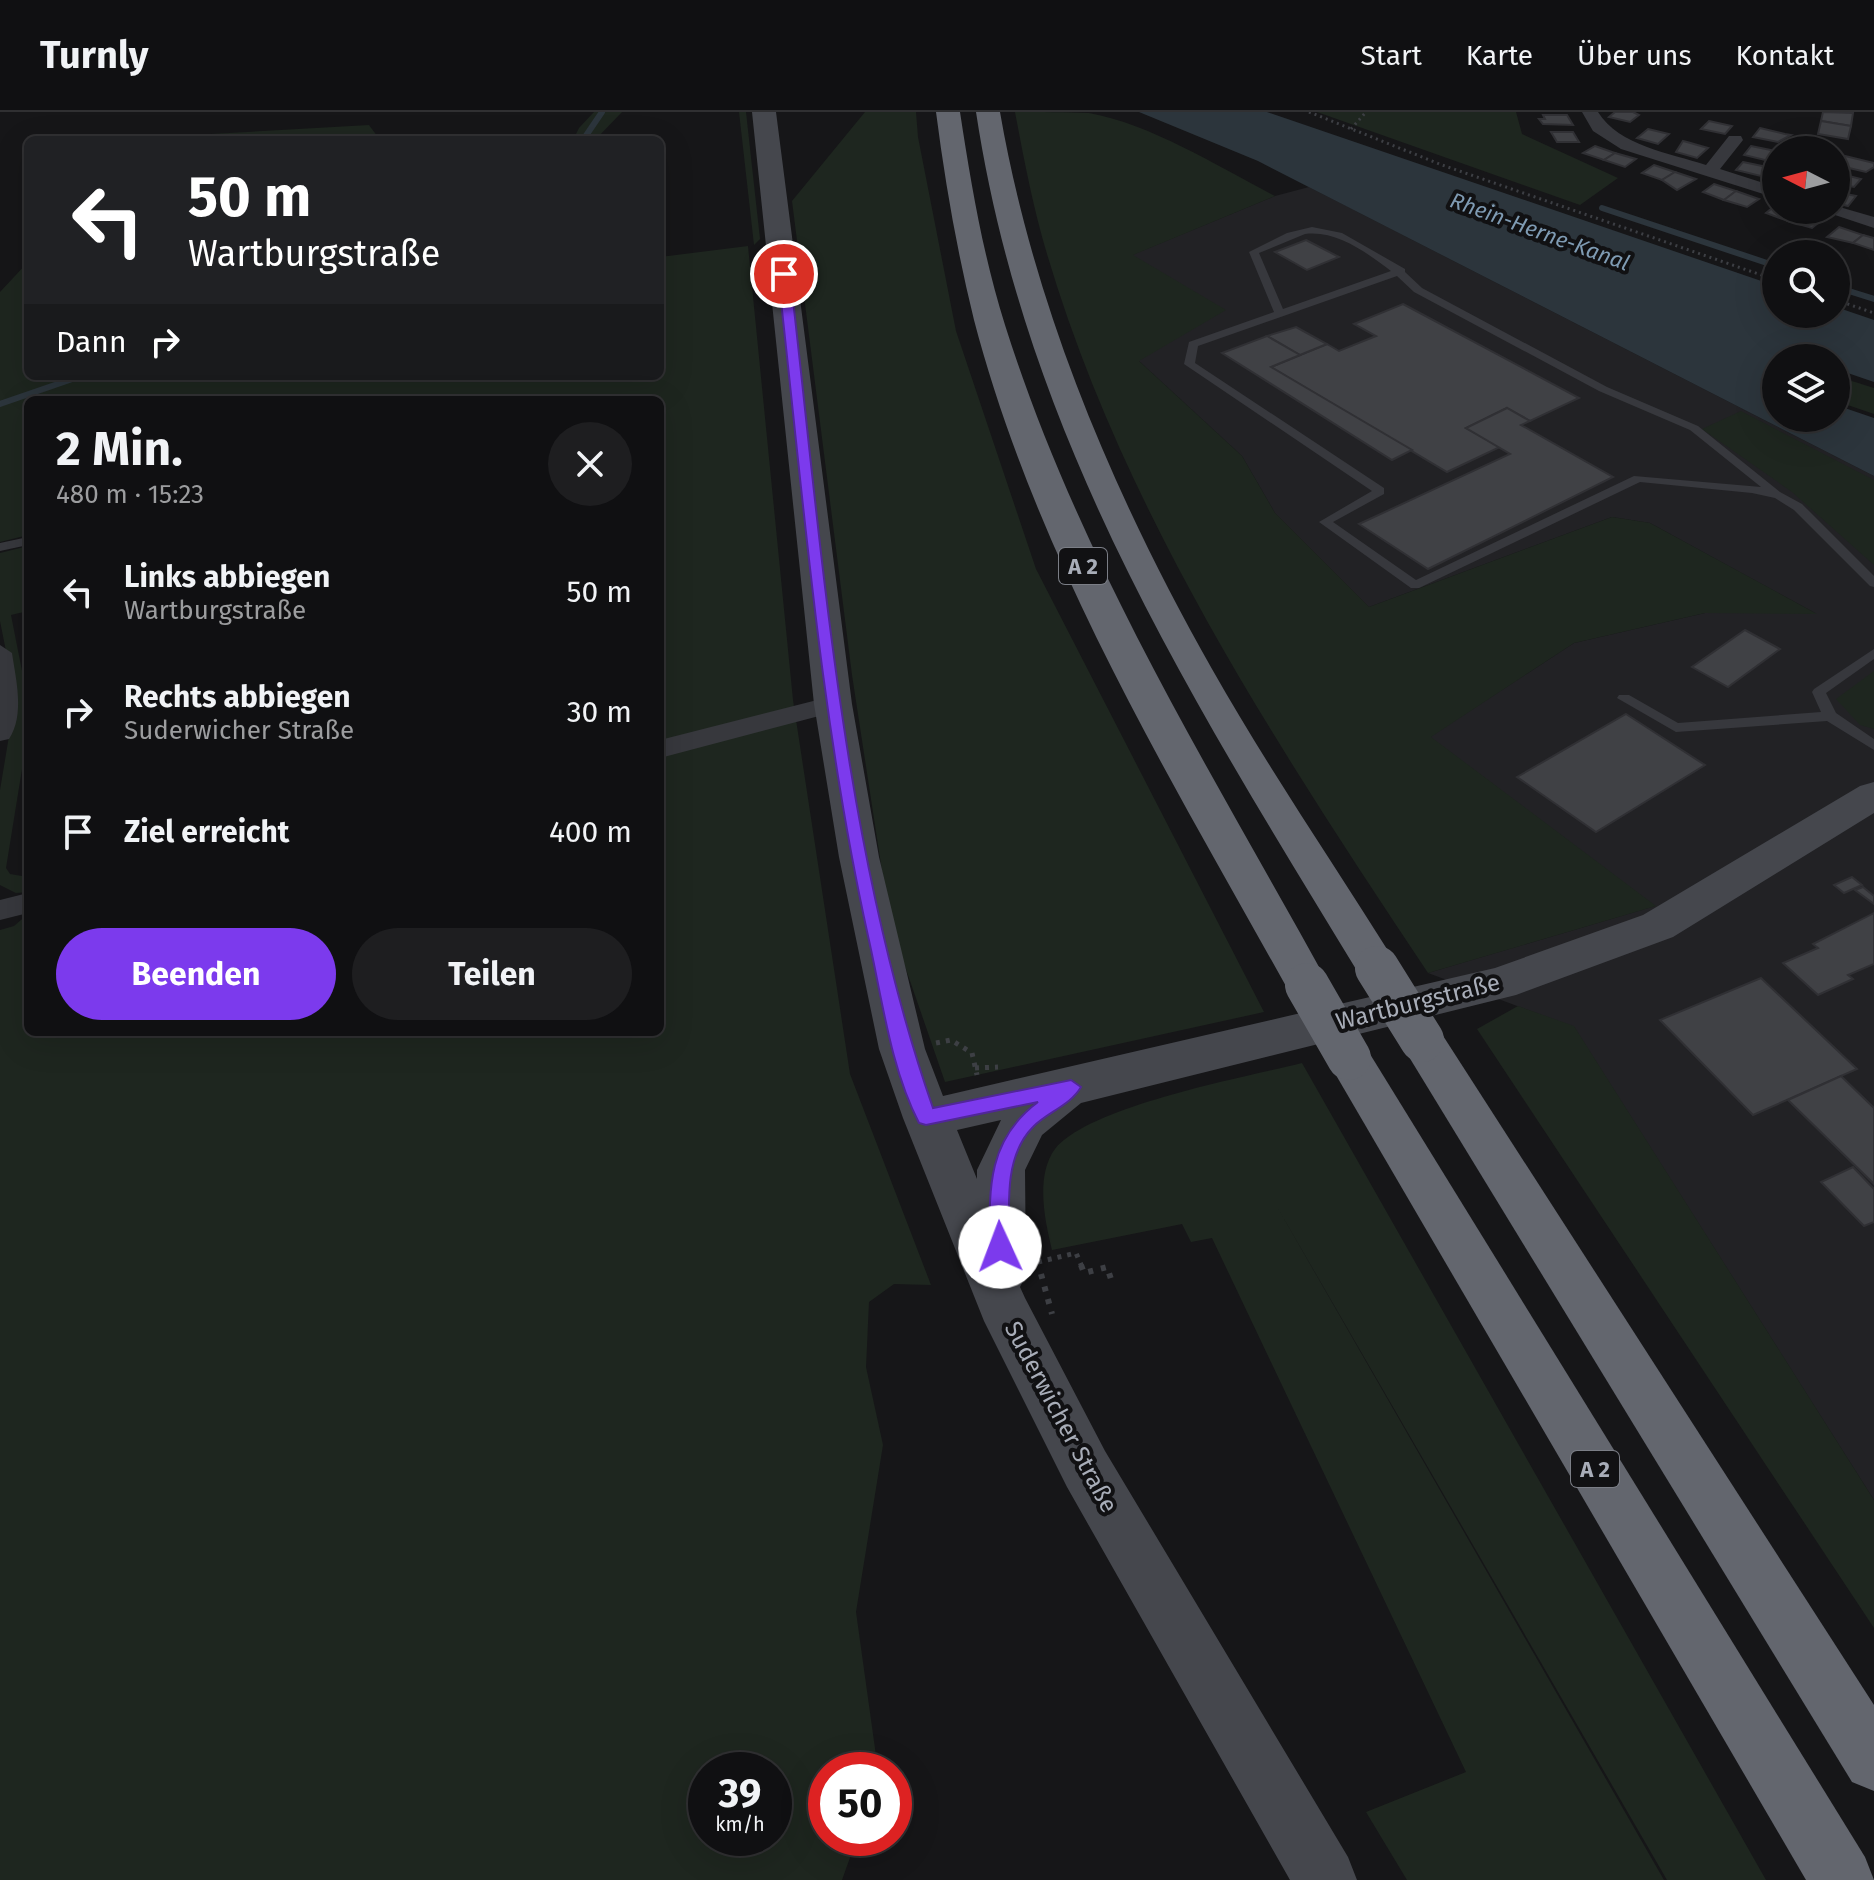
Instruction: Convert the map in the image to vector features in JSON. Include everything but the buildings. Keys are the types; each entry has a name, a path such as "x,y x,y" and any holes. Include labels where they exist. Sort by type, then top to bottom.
{"highway":[{"name":"A 2","path":"948,112 964,220 1001,357 1053,502 1135,680 1349,1058 1842,1880"},
{"name":"A 2","path":"988,112 1007,216 1059,380 1106,493 1194,668 1377,968 1874,1760"}],"main road":[{"name":"Suderwicher Straße","path":"764,112 833,704 859,857 902,1049 926,1118 1002,1305 1086,1469 1325,1880"},
{"name":"Wartburgstraße","path":"926,1118 980,1088 1071,1087 1501,983 1644,931 1708,897 1874,795"},
{"path":"1002,1305 1001,1170 1024,1122 1071,1087"}],"street":[{"path":"1590,112 1599,127 1627,145 1762,189"},
{"path":"1709,172 1735,140"},
{"path":"1850,216 1874,223"},
{"path":"0,653 6,696 0,733"},
{"path":"664,748 833,704"},
{"path":"0,910 24,904"}],"lane":[{"path":"1280,313 1254,252 1309,230 1330,231 1401,271 1418,290 1603,389 1694,428 1798,507 1874,583"},
{"path":"1401,271 1193,344 1189,364 1380,491 1325,522 1415,585 1638,478 1752,489 1779,495"},
{"path":"0,547 24,542"},
{"path":"1874,653 1819,692 1830,716 1874,745"},
{"path":"1624,698 1676,728 1830,716"}],"path":[{"path":"1309,112 1469,174 1762,275"},
{"path":"1350,129 1366,112"},
{"path":"1850,305 1874,313"},
{"path":"902,1049 951,1040 972,1053 980,1088 1008,1066"},
{"path":"1037,1262 1076,1253 1084,1273 1107,1267 1111,1279"}],"shaded area":[{"path":"594,112 622,112 599,136 575,136"},
{"path":"739,112 746,112 760,239 754,245"},
{"path":"865,112 916,112 918,137 956,331 1036,569 1264,1012 945,1082 890,923 852,675 792,201"},
{"path":"1015,112 1089,113 1112,119 1160,136 1275,196 1133,255 1226,310 1139,361 1242,456 1275,513 1369,607 1612,517 1650,523 1817,614 1705,613 1574,643 1431,737 1656,906 1428,973 1262,716 1162,537 1118,445 1079,350 1042,236"},
{"path":"1317,112 1516,112 1522,134 1618,178 1580,205"},
{"path":"369,125 377,136 174,136"},
{"path":"1309,187 1762,419 1762,432 1788,432 1874,476 1874,1500 1574,1027 1428,973 1655,906 1430,737 1574,643 1705,613 1815,613 1650,523 1612,517 1369,607 1275,513 1242,456 1139,361 1132,255 1275,196"},
{"path":"748,246 793,700 850,1074 931,1285 894,1284 869,1302 866,1367 883,1445 856,1612 875,1752 808,1752 808,1856 851,1856 842,1880 0,1880 0,930 14,926 24,917 24,1036 664,1036 664,396 24,396 24,536 0,542 0,292 24,266 24,380 664,380 664,256"},
{"path":"1850,380 1874,388 1874,414 1850,406"},
{"path":"1741,411 1762,422 1762,432 1781,432 1874,480 1874,565 1792,492 1702,429"},
{"path":"24,547 24,612 11,615 24,681 23,763 6,868 10,874 24,876 24,892 16,893 0,885 0,790 9,736 6,651 0,621 0,553"},
{"path":"1874,671 1874,729 1860,725 1836,699"},
{"path":"1518,1006 1574,1026 1874,1500 1874,1628 1477,1029"},
{"path":"1302,1063 1766,1880 1667,1880 1276,1205 1664,1880 1407,1880 1366,1812 1466,1772 1212,1238 1191,1242 1182,1224 1052,1250 1043,1199 1045,1172 1055,1149 1073,1134 1100,1119 1170,1095"}],"water":[{"name":"Rhein-Herne-Kanal","path":"1139,112 1267,112 1762,281 1762,328 1850,328 1850,312 1874,320 1874,382 1850,374 1850,344 1762,344 1762,419 1258,161"},
{"path":"1850,410 1874,418 1874,476 1788,432 1850,432"}],"waterway":[{"path":"586,136 602,112"},
{"path":"1602,208 1762,261"},
{"path":"1850,291 1874,299"},
{"path":"0,404 69,380"}],"route":[{"path":"784,274 833,704 859,857 902,1049 926,1118 1071,1087 1024,1122 1009,1149 1001,1170 999,1189 1000,1247"}]}
